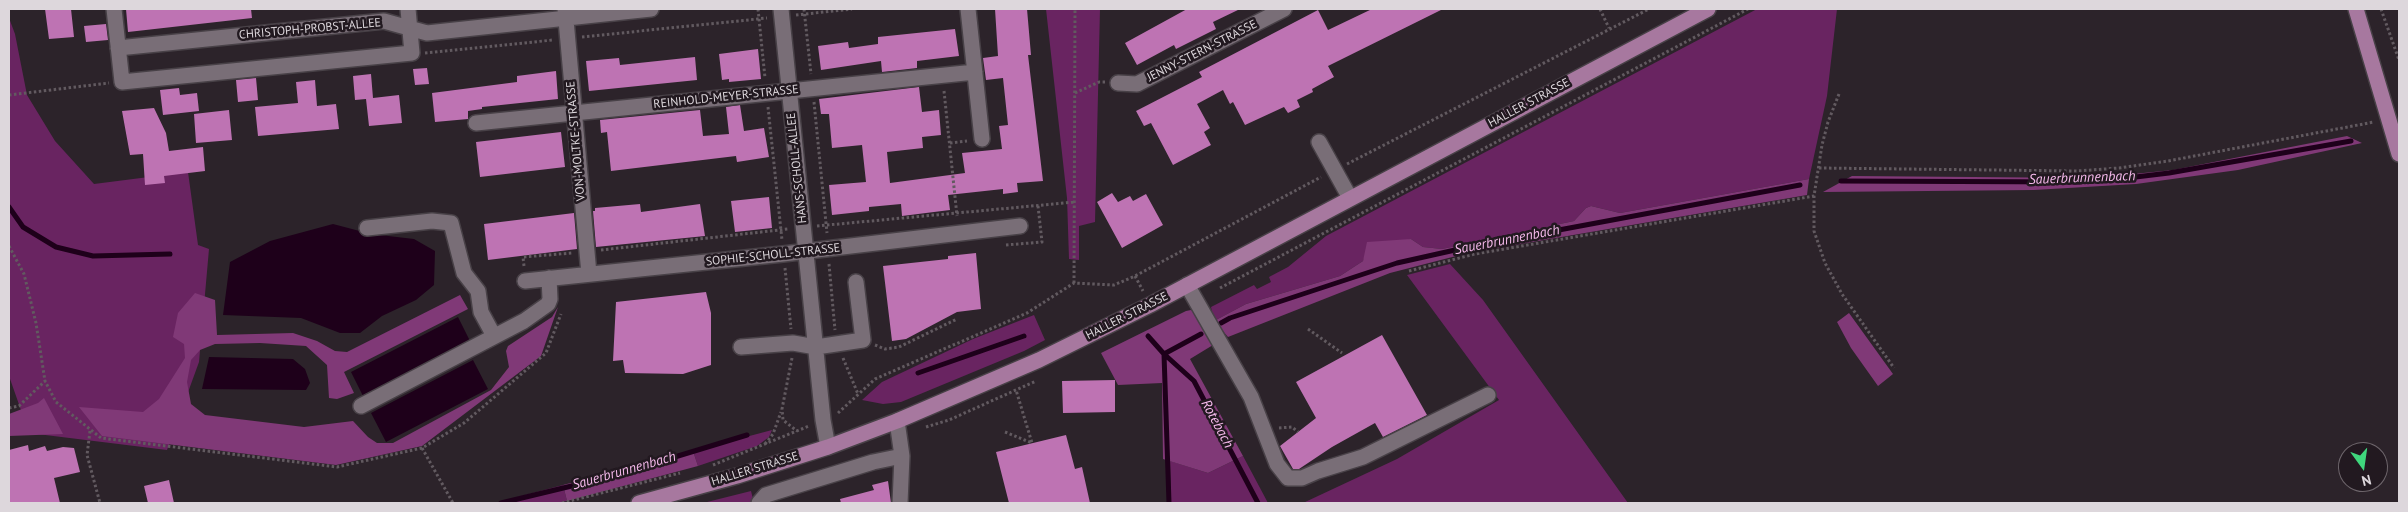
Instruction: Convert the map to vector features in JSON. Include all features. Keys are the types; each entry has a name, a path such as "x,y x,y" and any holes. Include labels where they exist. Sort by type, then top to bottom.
{"main road":[{"name":"HALLER STRASSE","path":"639,503 736,476 828,447 897,421 1039,360 1187,285 1708,9"},
{"path":"2356,9 2394,118 2399,154"}],"street":[{"path":"114,9 122,82 412,53 408,9"},
{"name":"CHRISTOPH-PROBST-ALLEE","path":"118,48 384,21 427,33 565,13 651,9"},
{"path":"968,9 982,139"},
{"name":"JENNY-STERN-STRASSE","path":"1118,83 1137,84 1284,9"},
{"name":"HANS-SCHOLL-ALLEE","path":"782,12 823,420 828,447"},
{"name":"VON-MOLTKE-STRASSE","path":"565,13 589,274"},
{"name":"REINHOLD-MEYER-STRASSE","path":"476,123 975,72"},
{"path":"1319,142 1350,198"},
{"path":"367,228 432,221 451,223 464,273 478,292 481,312 494,336"},
{"name":"SOPHIE-SCHOLL-STRASSE","path":"526,281 784,254 1020,226"},
{"path":"361,406 524,321 548,304 550,300 548,278"},
{"path":"741,347 793,343 816,347 838,344 866,347 856,282"},
{"path":"1187,285 1251,397 1277,464 1288,478 1302,478 1363,457 1488,395"},
{"path":"897,421 902,456 900,503"},
{"path":"759,503 766,494 873,462 902,456"}],"path":[{"path":"758,9 793,343 789,380 782,409 773,434 764,445"},
{"path":"804,9 835,333 848,372 858,394"},
{"path":"412,53 427,54 759,18 782,12 804,14 852,9"},
{"path":"1074,283 1075,9"},
{"path":"1600,9 1609,28"},
{"path":"708,466 764,445 841,412 875,379 1027,313 1074,283 1114,285 1649,9"},
{"path":"2381,9 2399,60"},
{"path":"942,75 959,234"},
{"path":"9,95 122,82"},
{"path":"1075,93 1099,82 1118,83"},
{"path":"1839,94 1828,122 1818,168 1814,196 1814,230 1825,263 1842,294 1894,368"},
{"path":"1818,168 2077,171 2119,168 2168,161 2394,118"},
{"path":"1409,271 1475,254 1814,196"},
{"path":"523,257 826,225 1074,202"},
{"path":"1038,206 1042,242"},
{"path":"9,246 24,274 36,323 45,381 56,402 100,438 337,467 422,448 464,423 546,353 563,309"},
{"path":"866,347 885,349 899,347 957,319"},
{"path":"1308,329 1342,353"},
{"path":"9,408 19,406 45,381"},
{"path":"1005,432 1032,443 1016,390"},
{"path":"782,409 783,420 797,431"},
{"path":"90,431 87,455 100,503"},
{"path":"422,448 453,503"},
{"path":"562,503 681,473"}],"shaded area":[{"path":"1046,9 1100,9 1095,222 1079,226 1079,260 1069,259 1067,198"},
{"path":"1757,9 1837,9 1827,96 1809,179 1620,213 1591,206 1586,208 1574,221 1442,249 1423,247 1411,239 1366,253 1363,261 1340,276 1246,304 1214,321 1211,307 1254,285 1257,289 1271,282 1269,277 1288,267 1326,236"},
{"path":"9,18 15,34 27,95 55,141 94,184 188,172 198,245 209,249 199,362 167,450 29,433 9,376"},
{"path":"2347,136 2362,143 2238,170 2136,184 2034,190 1823,192 1852,176 2094,178 2173,170"},
{"path":"1809,179 1807,195 1468,253 1390,273 1228,337 1214,321 1246,304 1340,276 1363,261 1367,242 1411,239 1423,247 1442,249 1574,221 1586,208 1591,206 1620,213"},
{"path":"333,224 371,234 414,239 435,251 434,285 416,300 382,316 360,333 340,333 301,318 223,315 230,262 270,241"},
{"path":"1450,264 1483,300 1628,503 1303,503 1397,459 1499,400 1407,275"},
{"path":"195,293 215,300 217,335 293,333 317,341 335,351 347,352 460,295 468,309 344,372 354,393 337,399 329,398 327,365 306,346 260,343 215,344 200,350 191,360 187,382 191,404 205,415 304,427 353,421 368,437 377,443 393,443 491,390 509,367 506,351 508,346 552,317 558,307 541,356 422,446 336,465 102,436 79,407 143,412 159,399 185,358 184,344 173,337 178,313"},
{"path":"1191,310 1195,312 1213,345 1190,359 1243,456 1208,473 1163,459 1162,383 1118,385 1101,353"},
{"path":"1849,313 1893,374 1878,386 1851,348 1837,322"},
{"path":"1034,315 1045,340 1024,351 901,402 883,404 862,400 882,382 973,339"},
{"path":"458,317 470,341 363,396 351,372"},
{"path":"209,357 293,359 305,369 310,383 306,390 202,389"},
{"path":"473,360 488,389 386,442 371,413"},
{"path":"44,398 63,434 9,436 9,414 38,403"},
{"path":"772,430 769,437 757,446 698,466 693,451"},
{"path":"693,451 698,466 567,501 563,485"},
{"path":"1243,456 1268,503 1171,503 1170,461 1208,473"},
{"path":"563,485 567,501 555,503 495,503"},
{"path":"751,491 754,503 703,503"}],"building":[{"path":"45,9 71,9 74,37 49,39"},
{"path":"126,9 251,9 252,18 128,32"},
{"path":"995,9 1027,9 1031,55 1028,55 1043,181 1017,183 1018,192 1003,194 1003,189 948,195 950,210 902,216 901,204 869,207 869,211 832,215 829,185 866,182 862,145 832,148 829,114 821,114 819,99 919,87 922,112 939,110 941,135 922,137 923,148 887,152 890,183 965,173 962,153 1002,149 999,126 1008,125 1003,78 986,80 983,58 998,56"},
{"path":"1187,9 1240,9 1213,22 1216,29 1176,49 1174,45 1137,65 1125,43"},
{"path":"1372,9 1443,9 1328,66 1334,77 1312,89 1313,92 1297,100 1300,107 1288,113 1284,107 1245,125 1233,102 1230,104 1223,90 1197,104 1210,128 1204,132 1211,145 1173,165 1151,123 1144,126 1136,111 1202,77 1199,72 1318,10 1328,30"},
{"path":"106,24 108,40 86,42 84,26"},
{"path":"955,29 959,56 917,61 917,68 882,72 881,61 821,70 818,46 848,42 849,48 878,44 878,37"},
{"path":"758,49 761,79 729,82 729,79 722,80 719,54"},
{"path":"695,57 697,80 589,91 586,61 619,58 620,65"},
{"path":"427,68 429,84 415,85 413,69"},
{"path":"556,71 558,99 482,107 482,109 468,111 468,119 435,122 432,93 517,82 517,76"},
{"path":"371,74 373,98 399,95 402,123 369,126 366,99 355,100 353,76"},
{"path":"256,78 258,100 238,102 236,80"},
{"path":"315,80 317,106 336,104 339,129 258,136 255,107 298,103 296,82"},
{"path":"179,88 180,95 197,93 199,111 163,115 160,90"},
{"path":"740,105 744,131 764,128 769,157 737,162 736,156 611,171 607,132 601,133 600,120 700,110 703,136 729,134 726,107"},
{"path":"154,108 166,133 169,151 203,147 205,171 164,176 165,183 145,185 143,154 130,155 122,111"},
{"path":"229,110 232,140 196,143 194,114"},
{"path":"561,132 565,167 480,177 476,142"},
{"path":"1112,193 1118,202 1130,196 1133,201 1146,194 1163,225 1122,248 1097,202"},
{"path":"769,197 772,228 735,232 731,201"},
{"path":"640,204 641,212 700,204 705,236 596,247 593,211 595,211 595,208"},
{"path":"574,213 577,249 488,260 484,224"},
{"path":"976,253 981,309 957,312 906,339 892,341 883,266 948,259 948,256"},
{"path":"706,292 711,313 711,365 683,374 625,373 623,360 613,361 616,302"},
{"path":"1382,335 1427,415 1383,437 1375,423 1332,447 1299,469 1293,469 1280,446 1316,418 1296,382"},
{"path":"1115,380 1115,412 1063,413 1062,381"},
{"path":"1066,435 1075,469 1082,467 1090,503 1009,503 996,452"},
{"path":"28,445 29,451 45,446 47,451 63,447 74,448 80,472 54,478 60,503 9,503 9,450"},
{"path":"169,480 174,503 148,503 144,486"},
{"path":"888,481 891,503 841,503 840,499 874,490 872,485"}],"waterway":[{"name":"Sauerbrunnenbach","path":"1841,181 2076,182 2119,179 2169,173 2351,141"},
{"name":"Sauerbrunnenbach","path":"1221,323 1230,318 1397,263 1473,246 1800,185"},
{"path":"9,207 23,227 56,247 93,256 170,254"},
{"name":"Sauerbrunnenbach","path":"1164,354 1201,334"},
{"name":"Sauerbrunnenbach","path":"918,373 1024,336"},
{"name":"Rotebach","path":"1148,336 1164,354 1194,381 1258,503"},
{"path":"1164,354 1169,503"},
{"name":"Sauerbrunnenbach","path":"501,503 609,477 747,435"}]}
